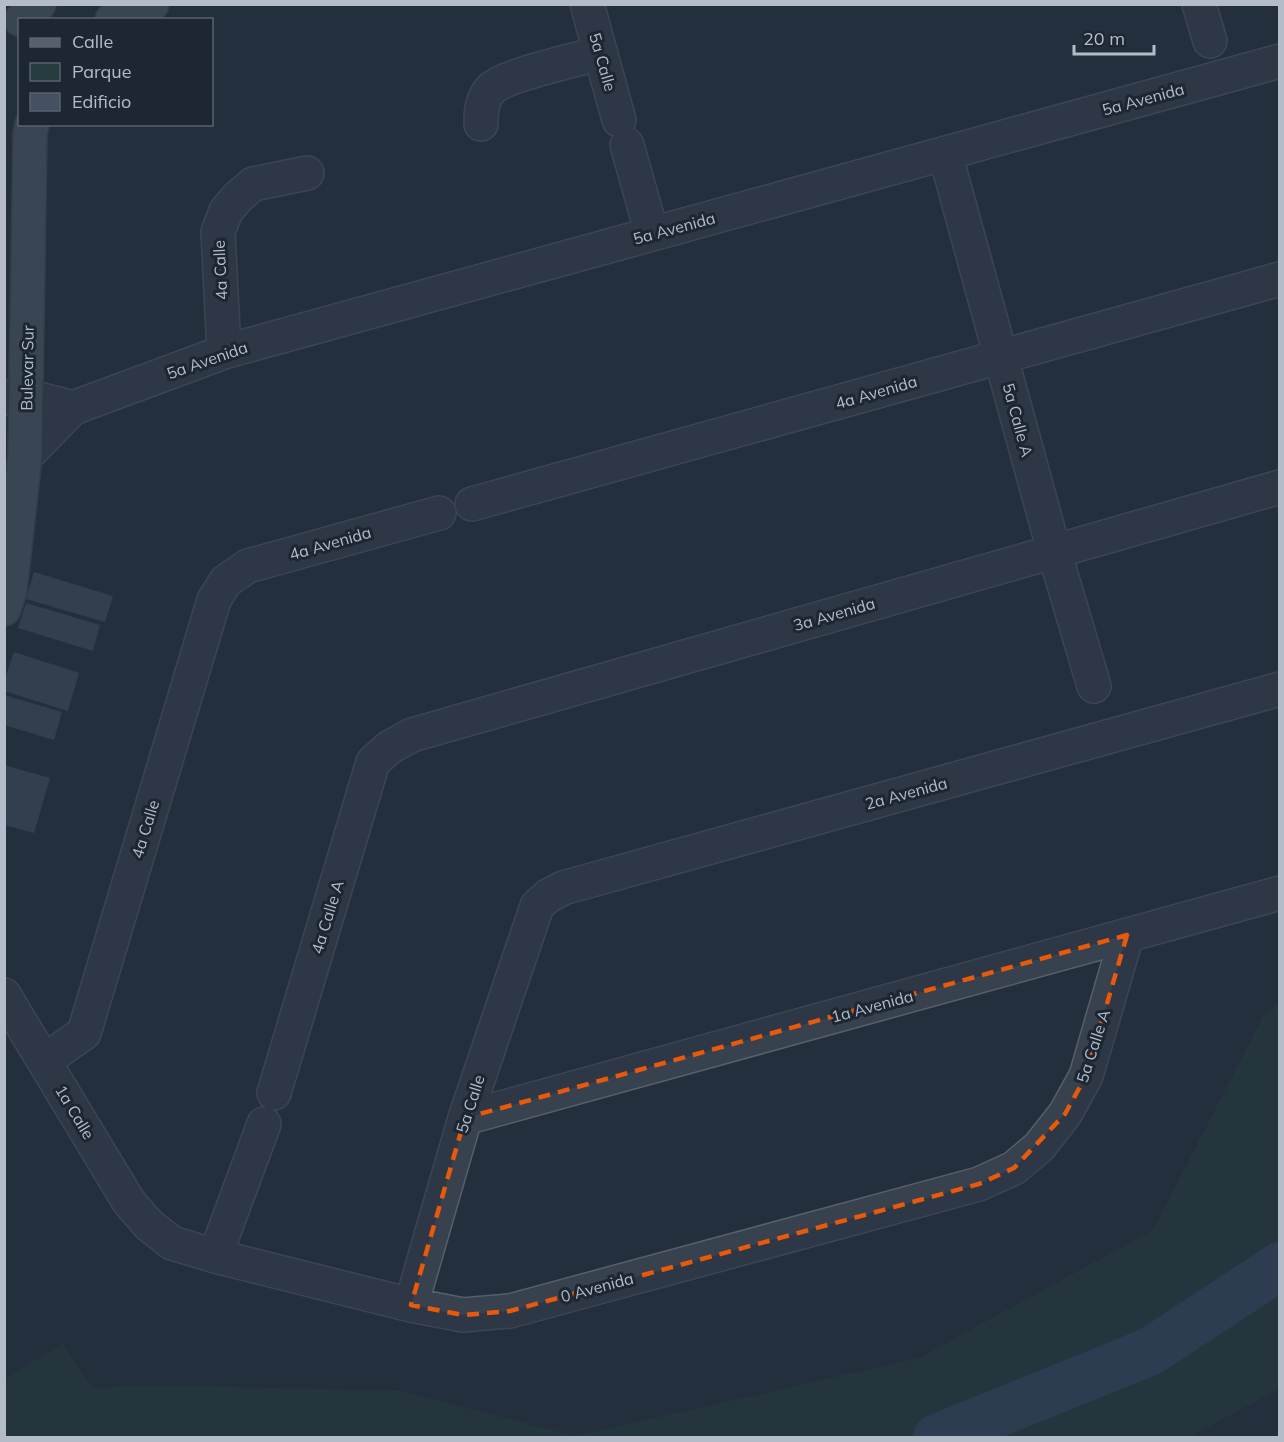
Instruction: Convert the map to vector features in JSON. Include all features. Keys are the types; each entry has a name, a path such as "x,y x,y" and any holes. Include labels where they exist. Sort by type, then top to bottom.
{"main road":[{"path":"22,18 39,4"},
{"path":"116,18 152,4"},
{"path":"4,37 18,22"},
{"name":"Bulevar Sur","path":"4,609 10,590 25,458 16,397 32,126"}],"street":[{"name":"5a Calle","path":"587,4 652,234"},
{"path":"1199,4 1210,41"},
{"path":"481,124 482,105 491,90 505,80 601,53"},
{"name":"5a Avenida","path":"25,458 74,408 224,352 1280,61"},
{"name":"5a Calle A","path":"945,153 1053,551 1094,686"},
{"name":"4a Calle","path":"224,352 218,232 226,211 238,196 253,184 307,173"},
{"name":"4a Avenida","path":"472,504 1280,279"},
{"path":"16,397 74,408"},
{"name":"3a Avenida","path":"390,747 412,735 1280,487"},
{"name":"4a Avenida","path":"226,582 248,566 439,513"},
{"name":"4a Calle","path":"44,1061 84,1033 214,600 226,582"},
{"name":"2a Avenida","path":"537,906 548,896 563,888 1280,689"},
{"name":"4a Calle A","path":"274,1093 373,762 390,747"},
{"name":"1a Avenida","path":"465,1118 1280,893"},
{"name":"5a Calle","path":"411,1305 465,1118 537,906"},
{"name":"5a Calle A","path":"1039,1147 1065,1114 1086,1076 1127,935"},
{"name":"1a Calle","path":"4,995 129,1202 149,1225"},
{"path":"215,1256 264,1124"},
{"name":"0 Avenida","path":"149,1225 172,1243 411,1305 463,1315 510,1311 978,1184 1014,1168 1039,1147"}],"highlighted area":[{"path":"1127,935 1086,1076 1065,1114 1014,1168 979,1184 510,1311 463,1315 411,1305 465,1118"}],"green space":[{"path":"1279,1003 1279,1389 1189,1437 5,1437 5,1379 63,1343 92,1388 146,1385 400,1391 575,1436 919,1358 1153,1230 1263,1017"}],"building":[{"path":"34,572 113,596 105,622 26,599"},
{"path":"26,603 100,625 93,651 18,628"},
{"path":"14,652 79,673 68,711 4,691 4,681"},
{"path":"4,695 62,712 54,740 4,725"},
{"path":"4,765 50,778 34,833 4,825"}],"waterway":[{"path":"937,1438 1151,1351 1280,1266"}]}
